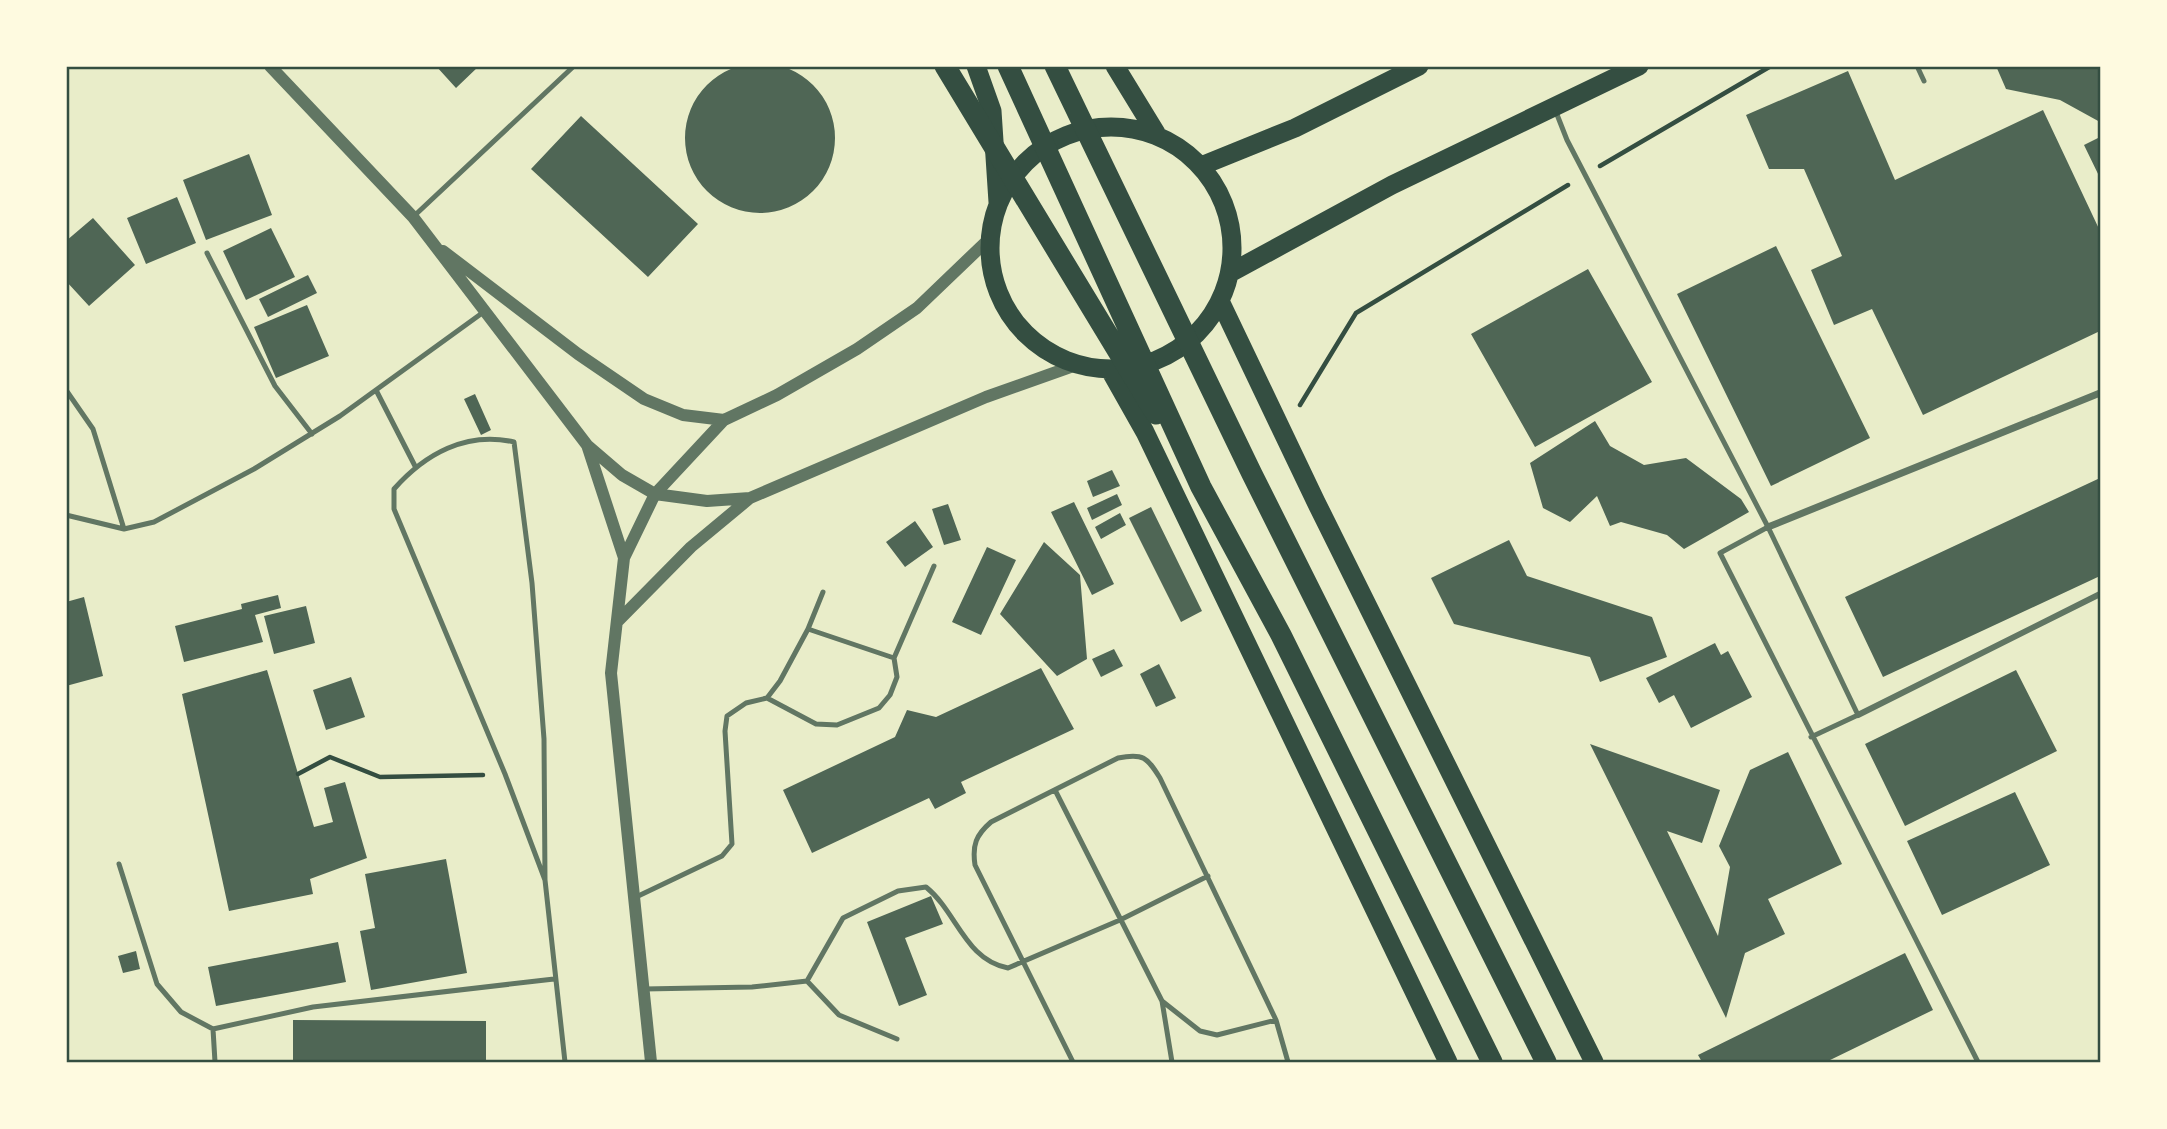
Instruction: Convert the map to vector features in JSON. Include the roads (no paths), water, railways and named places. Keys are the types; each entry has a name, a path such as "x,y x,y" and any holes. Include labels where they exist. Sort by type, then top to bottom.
{"highway":[{"path":"945,66 1201,487 1281,635 1492,1062"},
{"path":"976,66 992,111 998,202 989,239 991,272 1002,303 1020,330 1046,352 1076,365 1111,370 1144,366 1176,352 1221,303 1232,272 1233,232 1221,194 1201,166 1156,133 1115,66"},
{"path":"1008,66 1201,487"},
{"path":"1055,66 1252,474 1546,1062"},
{"path":"1201,166 1296,128 1419,66"},
{"path":"1232,272 1392,185 1555,109 1639,66"},
{"path":"998,202 1020,167 1053,141 1091,128 1156,133"},
{"path":"1221,303 1310,491 1594,1062"},
{"path":"1111,370 1144,432 1448,1062"}],"street":[{"path":"270,66 413,217 587,445 622,475 655,494 707,501 750,498"},
{"path":"651,1062 611,673 624,558 655,494 724,420 777,395 887,329 917,308 989,239"},
{"path":"428,240 578,354 644,400 683,415 724,420"},
{"path":"617,622 691,547 750,498 986,397 1076,365"},
{"path":"1768,527 2101,393"},
{"path":"587,445 624,558"},
{"path":"1858,715 2101,594"}],"lane":[{"path":"413,217 574,66"},
{"path":"1917,66 1924,81"},
{"path":"1555,109 1585,175 1768,527 1858,715 1811,737"},
{"path":"207,253 275,386 312,435"},
{"path":"66,514 124,528 154,522 312,435 377,392 485,311"},
{"path":"66,390 93,429 124,528"},
{"path":"377,392 415,466"},
{"path":"545,880 505,774 394,509 394,489 415,466 465,441 499,439 514,442 532,583 544,739 545,880 565,1062"},
{"path":"1768,527 1720,553 1978,1062"},
{"path":"634,898 722,856 732,844 725,731 727,716 746,703 767,698 816,724 837,725 879,708 890,695 897,677 894,658 934,566"},
{"path":"767,698 808,629 823,592"},
{"path":"808,629 894,658"},
{"path":"1073,1062 975,865 973,848 979,832 991,822 1118,758 1136,755 1150,761 1208,876 1276,1020 1288,1062"},
{"path":"1055,790 1161,1001 1172,1062"},
{"path":"119,864 157,984 181,1012 213,1029 313,1007 554,979"},
{"path":"807,981 843,918 898,891 926,887 945,906 977,954 991,965 1008,968 1119,920 1208,876"},
{"path":"643,989 752,987 807,981"},
{"path":"807,981 839,1015 897,1039"},
{"path":"1161,1001 1200,1031 1217,1035 1276,1020"},
{"path":"213,1029 215,1062"}]}
